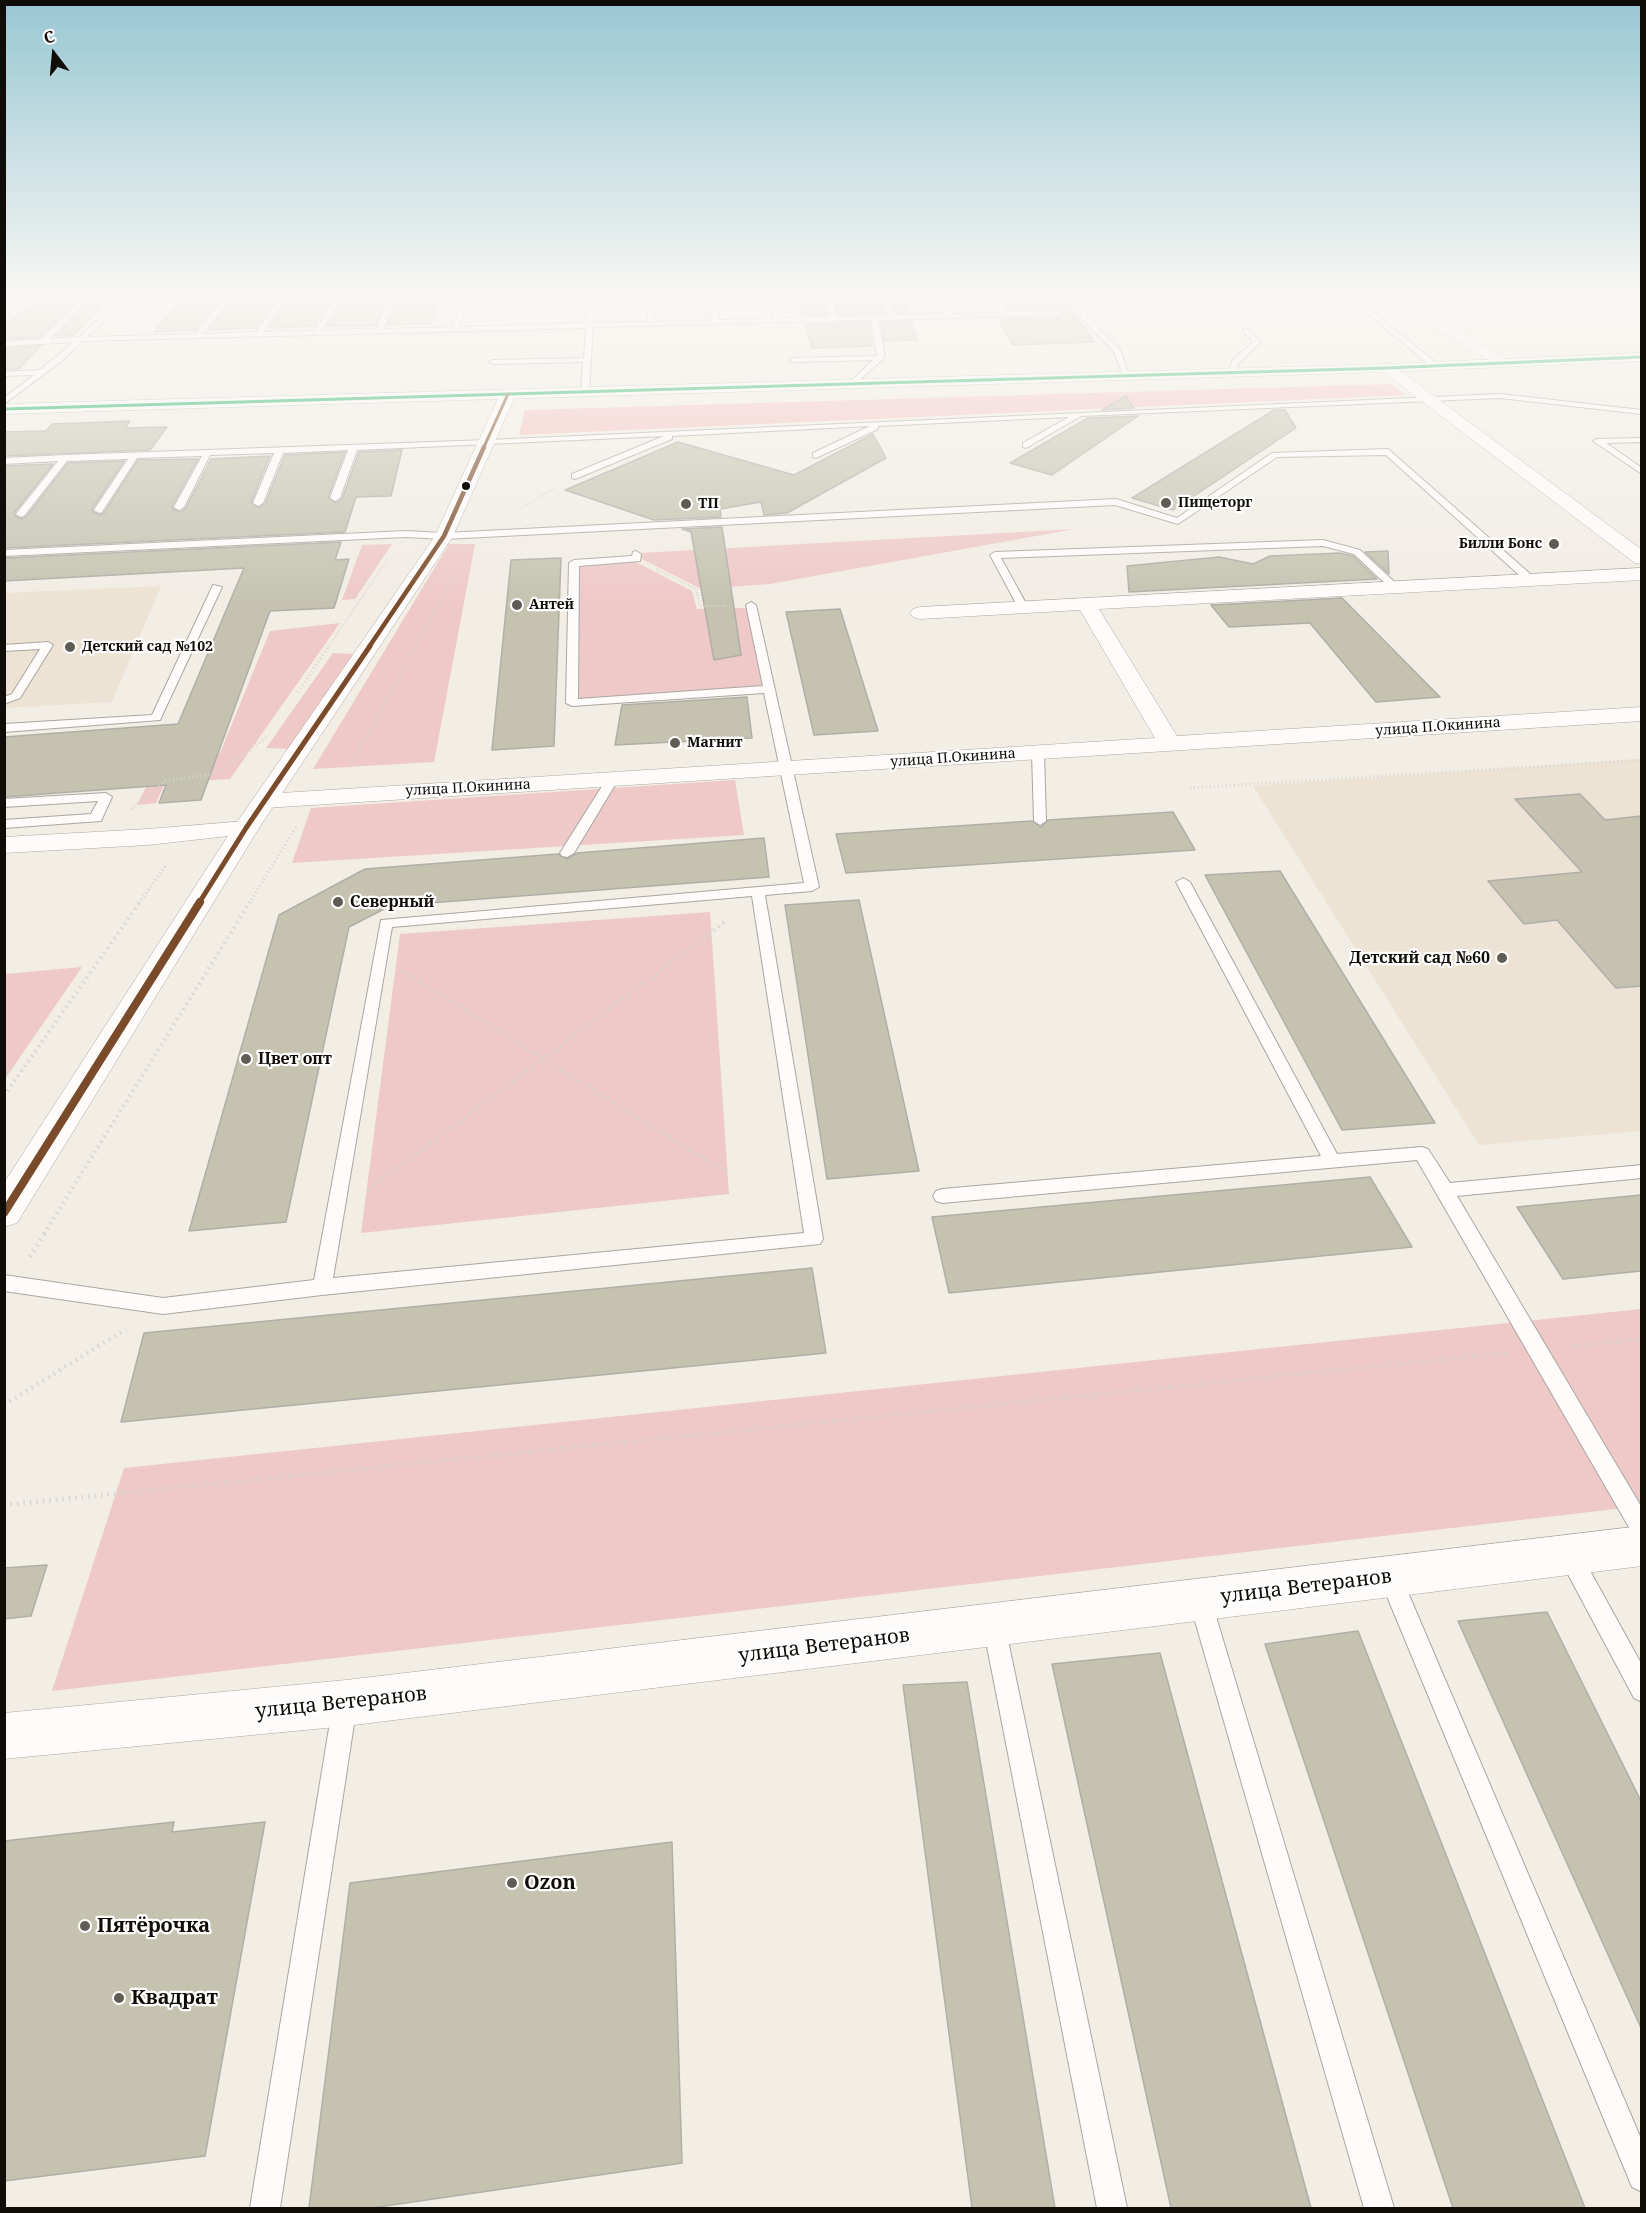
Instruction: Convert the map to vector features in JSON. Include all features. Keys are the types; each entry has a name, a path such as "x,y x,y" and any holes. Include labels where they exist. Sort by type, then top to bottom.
{"main road":[{"path":"4,409 398,397"},
{"path":"4,1213 246,828 444,537 507,397"}],"street":[{"path":"1426,398 1641,560"},
{"path":"920,613 1641,574"},
{"path":"1086,604 1170,744"},
{"name":"улица П.Окинина","path":"264,801 1641,714"},
{"path":"4,845 148,837 246,828"},
{"name":"улица Ветеранов","path":"4,1736 346,1703 1641,1546"}],"lane":[{"path":"4,461 1453,397"},
{"path":"1511,397 1641,412"},
{"path":"1026,445 1082,413"},
{"path":"816,455 882,423"},
{"path":"575,476 680,432"},
{"path":"1641,440 1597,441 1641,472"},
{"path":"335,498 354,446"},
{"path":"258,503 280,449"},
{"path":"179,507 208,452"},
{"path":"4,553 406,534 444,537 633,530 1116,502 1178,521 1275,456 1388,452 1532,581"},
{"path":"99,510 134,456"},
{"path":"21,514 65,458"},
{"path":"1023,607 995,555 1323,543 1357,552 1396,588"},
{"path":"636,556 574,563 572,703 769,689"},
{"path":"4,728 156,718 217,587"},
{"path":"322,1287 386,923 758,894 812,887 751,605"},
{"path":"4,648 48,645 16,696 4,701"},
{"path":"1038,753 1040,821"},
{"path":"567,854 612,780"},
{"path":"4,803 106,797 96,818 4,824"},
{"path":"1183,882 1332,1161"},
{"path":"9,1284 163,1306 322,1287 814,1239 758,894"},
{"path":"942,1196 1422,1153 1539,1350 1641,1529"},
{"path":"1445,1190 1641,1171"},
{"path":"1570,1556 1641,1690"},
{"path":"1390,1577 1641,2178"},
{"path":"1200,1600 1379,2208"},
{"path":"994,1626 1112,2208"},
{"path":"266,2208 346,1703"}],"path":[{"path":"295,698 406,534"},
{"path":"346,773 477,535"},
{"path":"636,556 696,589 700,606 751,605"},
{"path":"123,815 165,781 213,774 269,736 262,745"},
{"path":"1190,788 1641,760"},
{"path":"9,1284 296,827"},
{"path":"4,1096 170,858"},
{"path":"334,1216 758,894"},
{"path":"380,957 728,1174"},
{"path":"4,1405 163,1306"},
{"path":"4,1505 1641,1339"}],"shaded area":[{"path":"948,397 1355,397 519,435 525,410"},
{"path":"1075,529 770,584 701,589 640,558 639,553"},
{"path":"392,544 355,599 342,600 362,545"},
{"path":"449,544 475,544 434,762 313,769"},
{"path":"634,561 692,591 697,609 747,608 765,688 577,700 577,564"},
{"name":"Детский сад №102","path":"161,586 112,702 5,708 4,593"},
{"path":"340,623 230,779 165,783 156,803 137,805 161,758 220,753 270,631"},
{"path":"333,653 354,654 289,749 266,748"},
{"name":"Детский сад №60","path":"1641,759 1641,1131 1479,1145 1253,786"},
{"path":"735,780 744,835 292,863 311,808"},
{"path":"710,912 729,1194 361,1233 400,934"},
{"path":"82,967 5,1079 5,974"},
{"path":"1641,1309 1641,1506 52,1691 124,1468"}],"building":[{"path":"1124,397 1127,397 1134,408 1102,410"},
{"path":"1274,410 1285,410 1296,428 1173,510 1132,498"},
{"path":"1138,416 1052,475 1010,463 1088,418"},
{"path":"130,421 125,428 167,427 150,450 4,456 4,432 46,431 52,424"},
{"path":"873,434 886,458 787,513 764,515 761,502 720,509 721,517 654,520 565,490 678,442 794,475"},
{"path":"402,450 391,496 356,497 345,532 4,548 4,466 53,464 14,513 22,519 26,517 68,463 124,461 92,509 100,515 104,513 138,460 198,459 172,506 180,512 186,508 211,459 270,456 251,502 259,508 265,504 285,455 345,452 328,497 336,503 342,499 359,452"},
{"path":"722,527 741,655 714,660 691,532 682,529"},
{"path":"341,542 335,560 349,559 334,608 270,611 201,800 159,803 166,785 4,797 4,737 178,724 244,568 4,581 4,558"},
{"path":"1388,551 1389,574 1365,552"},
{"path":"1340,553 1353,556 1377,579 1129,592 1127,566 1219,557 1253,564 1270,556"},
{"path":"561,558 554,746 492,750 511,560"},
{"path":"1342,598 1440,697 1376,702 1310,623 1229,627 1211,605"},
{"path":"840,609 878,731 814,735 786,612"},
{"path":"747,697 752,738 615,745 622,705"},
{"path":"1580,794 1605,820 1641,816 1641,986 1616,988 1557,920 1524,924 1488,881 1582,872 1515,799"},
{"path":"1173,812 1195,850 846,873 836,834 1032,821 1041,827 1048,820"},
{"path":"764,838 769,877 390,906 349,927 286,1222 189,1231 279,915 365,869 558,854 567,859 577,853"},
{"path":"1280,871 1435,1123 1342,1130 1205,875"},
{"path":"859,900 919,1171 827,1179 785,905"},
{"path":"1370,1177 1412,1247 949,1293 932,1217"},
{"path":"1641,1195 1641,1271 1563,1279 1517,1207"},
{"path":"812,1268 826,1353 121,1422 144,1333"},
{"path":"47,1565 31,1616 4,1619 4,1568"},
{"path":"1547,1612 1641,1801 1641,2028 1458,1621"},
{"path":"1358,1631 1585,2208 1453,2208 1265,1644"},
{"path":"1160,1653 1311,2208 1171,2208 1052,1664"},
{"path":"967,1682 1055,2208 972,2208 903,1685"},
{"name":"Квадрат","path":"174,1822 172,1832 265,1822 205,2156 4,2181 4,1841"},
{"path":"672,1842 682,2163 371,2208 309,2208 350,1883"}],"transit line":[{"path":"4,409 400,397"},
{"path":"4,1213 246,828 444,536 507,397"}],"place":[{"name":"Пищеторг","path":"1166,503"},
{"name":"ТП","path":"686,504"},
{"name":"Билли Бонс","path":"1554,544"},
{"name":"Антей","path":"517,605"},
{"name":"Детский сад №102","path":"70,647"},
{"name":"Магнит","path":"675,743"},
{"name":"Северный","path":"338,902"},
{"name":"Детский сад №60","path":"1502,958"},
{"name":"Цвет опт","path":"246,1059"},
{"name":"Ozon","path":"512,1883"},
{"name":"Пятёрочка","path":"85,1926"},
{"name":"Квадрат","path":"119,1998"}]}
